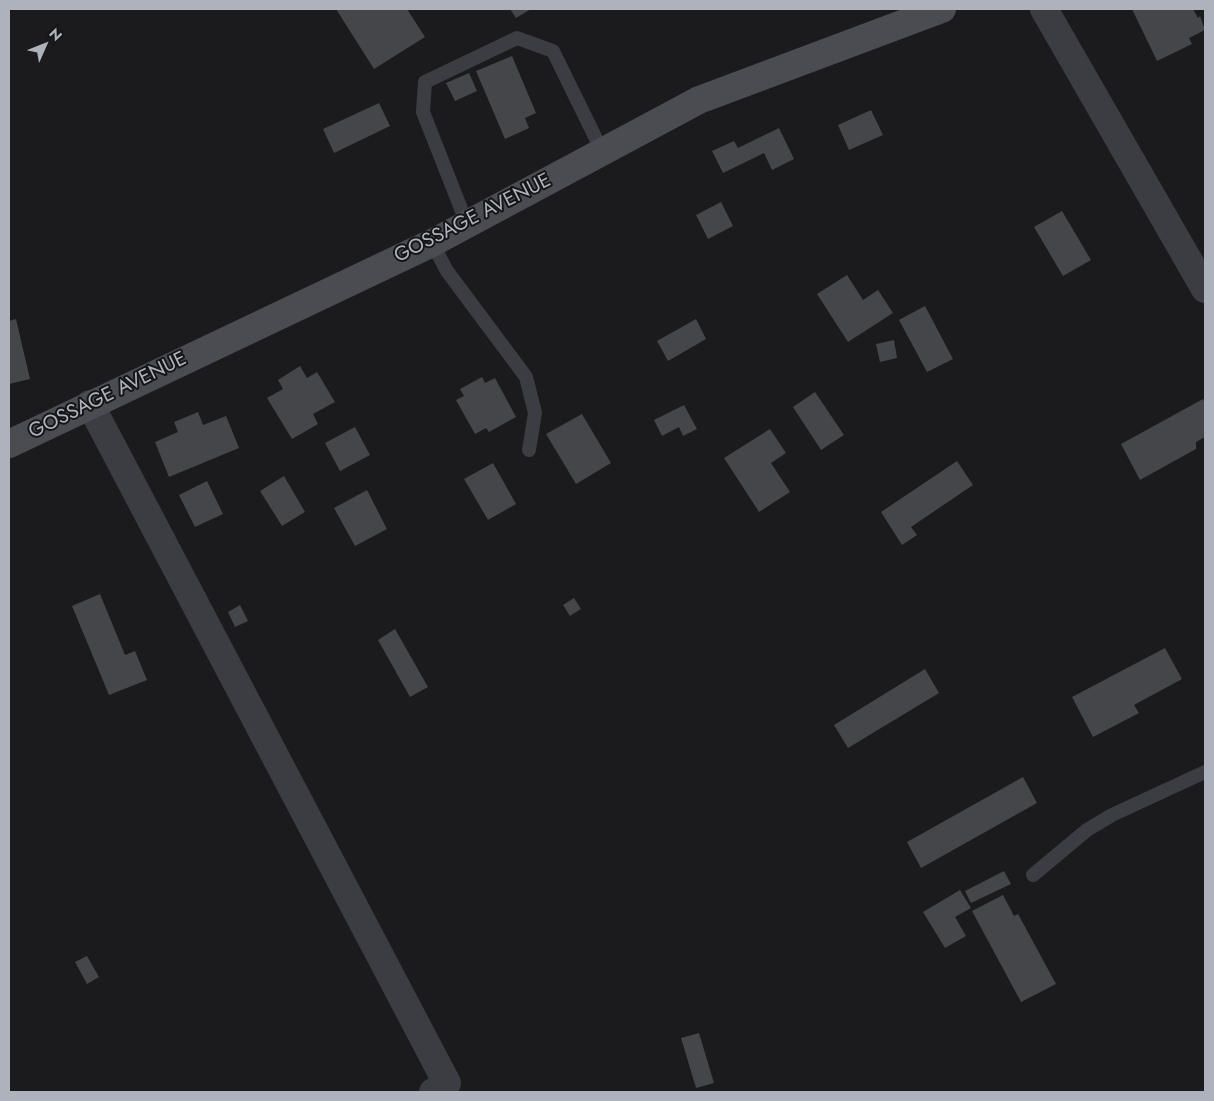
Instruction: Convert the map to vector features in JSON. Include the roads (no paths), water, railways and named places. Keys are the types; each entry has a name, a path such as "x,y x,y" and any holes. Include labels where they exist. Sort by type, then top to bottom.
{"street":[{"path":"1044,9 1205,289"},
{"name":"GOSSAGE AVENUE","path":"9,444 432,243 699,100 936,10"},
{"path":"90,404 447,1083 433,1092"}],"lane":[{"path":"467,224 422,112 425,82 517,38 553,51 602,151"},
{"path":"432,243 447,272 526,377 535,413 529,450"},
{"path":"1034,875 1095,825 1112,815 1205,772"}]}
